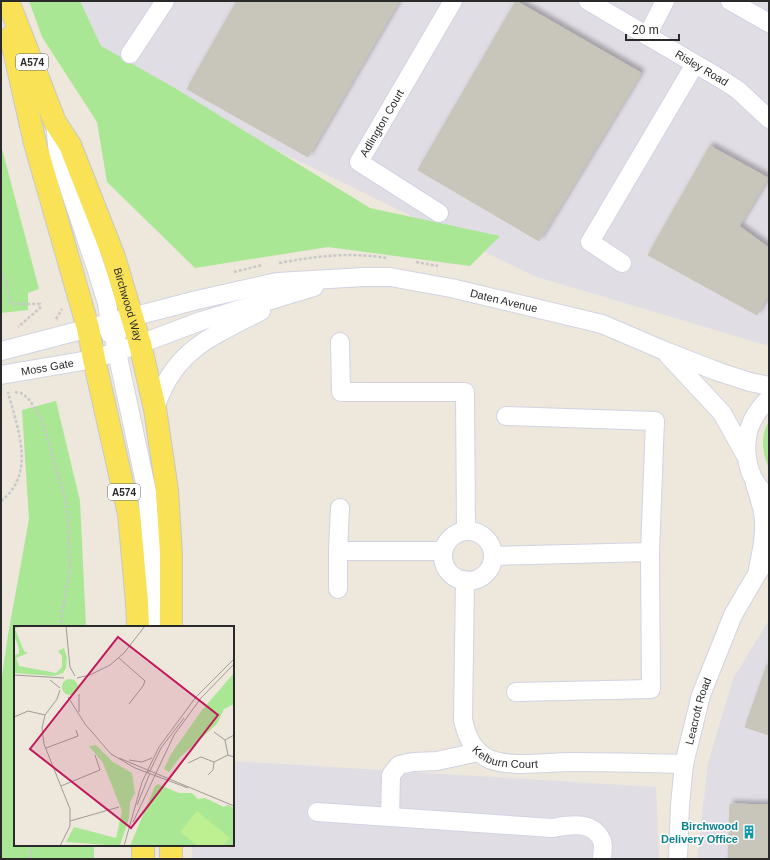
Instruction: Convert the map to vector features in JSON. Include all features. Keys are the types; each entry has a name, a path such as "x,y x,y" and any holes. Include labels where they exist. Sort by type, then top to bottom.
{"main road":[{"name":"A574","path":"3,1 35,143 88,328 129,514 138,626"},
{"name":"Birchwood Way","path":"8,1 55,122 70,145 114,257 140,344 155,409 167,490 171,554 171,626"},
{"path":"144,846 144,859"},
{"path":"171,846 171,859"}],"street":[{"path":"130,54 165,1"},
{"name":"Adlington Court","path":"439,213 359,162 452,1"},
{"name":"Risley Road","path":"588,1 738,90 769,119"},
{"path":"647,36 665,1"},
{"path":"730,1 769,23"},
{"path":"622,263 590,242 695,64"},
{"name":"A574","path":"55,122 58,155 107,302 110,322 109,341 101,354 94,359"},
{"name":"Daten Avenue","path":"88,328 197,300 277,282 390,277 451,288 602,324 664,351 719,372 750,382 769,386"},
{"name":"Daten Avenue","path":"94,359 140,344 201,321 338,279"},
{"path":"155,409 158,397 171,373 178,363 189,353 208,338 297,292"},
{"name":"A574","path":"132,316 120,327 116,335 115,343 147,492 156,600 155,626"},
{"path":"1,351 88,328"},
{"path":"340,342 341,392 465,392 466,531"},
{"name":"Daten Avenue","path":"664,351 722,413 746,456"},
{"name":"Moss Gate","path":"1,375 94,359"},
{"path":"746,456 747,436 754,416 769,399"},
{"path":"506,416 655,421 650,552 651,689 516,692"},
{"name":"Leacroft Road","path":"746,456 763,513 763,545 757,574"},
{"path":"754,481 769,497"},
{"path":"338,589 340,508"},
{"path":"466,531 474,532 487,540 491,548 491,564 481,577 473,580 457,578 451,574 446,567 443,560 443,551 446,544 458,533 466,531"},
{"path":"338,551 443,551"},
{"path":"492,556 650,552"},
{"name":"Leacroft Road","path":"678,859 680,804 684,764 701,696 733,615 769,556"},
{"name":"Kelburn Court","path":"465,580 463,720 466,733 478,752 497,762 510,763 571,762 684,764"},
{"path":"390,817 392,775 399,765 413,762 437,761 478,752"},
{"path":"317,812 552,828 576,824 596,832 603,842 602,859"}],"path":[{"path":"1,272 6,280 11,304 40,304 40,308 14,331"},
{"path":"1,501 8,496 17,482 22,466 22,447 7,390 21,393 28,398 42,419 67,505 70,566 60,626"},
{"path":"31,846 31,859"}],"shaded area":[{"path":"58,1 769,1 769,346 534,276 104,66"},
{"path":"769,620 769,859 697,859 708,763 733,679"},
{"path":"234,761 656,787 659,859 192,859 192,846 234,846"}],"green space":[{"path":"29,1 80,1 101,46 178,90 370,208 500,236 470,266 328,247 195,268 107,182 97,122 42,37"},
{"path":"1,145 39,289 28,293 28,310 1,313"},
{"path":"56,401 80,501 86,626 14,626 14,846 94,846 94,859 1,859 1,684 8,635 29,519 22,410"},
{"path":"769,421 769,468 765,456 763,439"}],"building":[{"path":"237,1 399,1 308,157 187,89"},
{"path":"516,1 641,73 539,241 418,170"},
{"path":"710,146 768,178 739,226 769,248 769,293 757,315 648,255"},
{"path":"767,665 769,666 769,735 745,727"},
{"name":"Birchwood Delivery Office","path":"730,804 769,805 769,859 728,859"}],"place":[{"name":"Birchwood Delivery Office","path":"749,832"}]}
